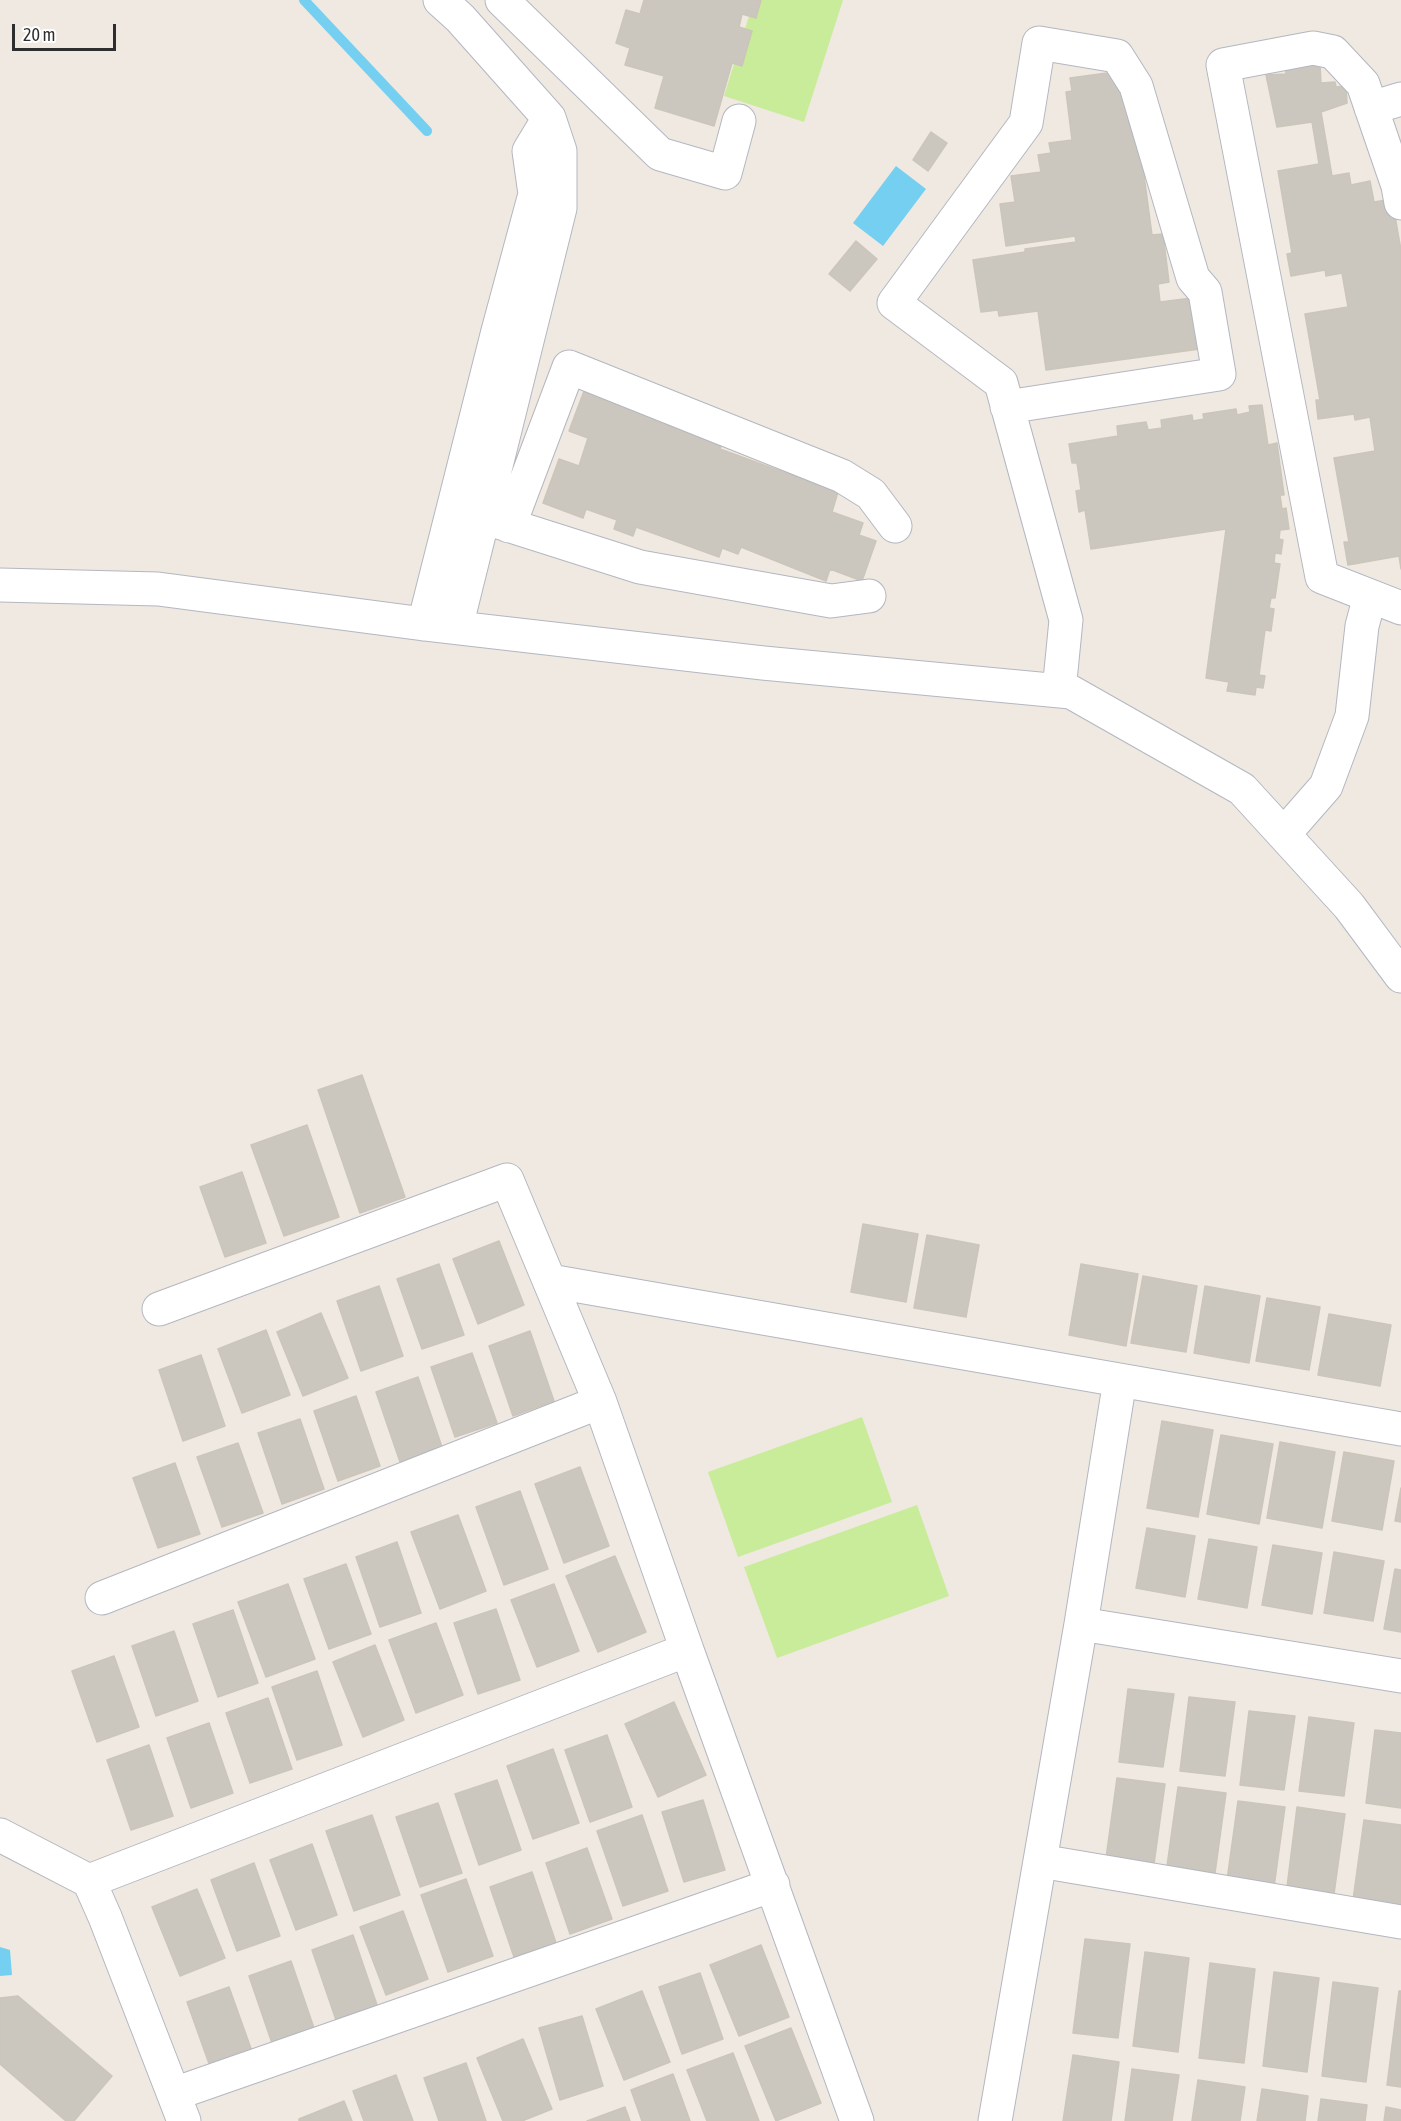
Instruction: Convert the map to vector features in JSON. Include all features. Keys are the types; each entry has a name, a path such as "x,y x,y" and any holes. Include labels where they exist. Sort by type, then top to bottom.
{"street":[{"path":"441,0 460,18 549,118 560,151 560,208 527,335 497,522"},
{"path":"502,0 660,154 725,173 739,121"},
{"path":"1007,407 1219,374 1205,292 1193,278 1137,86 1117,56 1039,43 1026,123 894,303 1001,383 1007,407 1066,620 1059,691"},
{"path":"1401,203 1386,104 1363,84 1333,52 1314,48 1223,65 1322,577 1401,608"},
{"path":"424,624 535,194 529,151 549,118"},
{"path":"456,627 497,522 569,367 842,476 871,494 895,526"},
{"path":"497,522 640,567 831,600 869,596"},
{"path":"0,585 159,589 424,624 763,663 1071,692 1242,789 1349,906 1401,976"},
{"path":"1284,834 1326,786 1352,716 1362,626 1370,596"},
{"path":"159,1309 507,1180 600,1402 857,2121"},
{"path":"550,1281 1401,1429"},
{"path":"995,2121 1081,1624 1119,1380"},
{"path":"102,1598 600,1402"},
{"path":"1081,1624 1401,1676"},
{"path":"89,1881 687,1650"},
{"path":"0,1835 89,1881 179,2108 772,1885"},
{"path":"1040,1861 1401,1923"}],"green space":[{"path":"754,0 843,0 804,122 724,96"},
{"path":"862,1417 892,1502 738,1557 708,1472"},
{"path":"917,1505 949,1596 777,1658 744,1567"}],"water":[{"path":"896,166 926,189 883,246 853,223"},
{"path":"0,1947 10,1950 12,1975 0,1976"}],"building":[{"path":"644,0 761,0 756,18 742,14 739,27 752,31 742,66 732,63 714,126 655,108 664,76 625,65 630,48 616,43 626,10 640,14"},
{"path":"1285,62 1302,66 1320,65 1321,83 1335,82 1336,87 1346,86 1347,103 1321,112 1332,176 1349,173 1351,185 1370,181 1374,202 1392,199 1401,250 1401,569 1399,556 1348,565 1344,542 1349,542 1334,458 1375,451 1370,417 1355,420 1354,414 1318,419 1316,400 1320,400 1305,314 1348,307 1342,273 1326,276 1325,270 1291,276 1287,254 1292,253 1278,171 1319,164 1312,122 1277,127 1266,75 1286,74"},
{"path":"1122,71 1129,124 1137,123 1152,235 1163,234 1169,282 1158,284 1160,302 1200,297 1207,348 1046,370 1038,311 999,316 998,310 981,312 973,260 1025,252 1025,249 1076,242 1075,236 1006,246 1000,204 1015,202 1011,176 1041,172 1038,155 1051,153 1049,143 1072,140 1066,92 1072,91 1070,78"},
{"path":"931,132 947,143 928,171 913,160"},
{"path":"856,241 877,259 850,291 829,274"},
{"path":"584,391 622,405 659,410 655,421 686,432 689,422 725,435 720,449 838,492 832,512 863,523 859,535 876,541 862,581 830,569 826,581 741,547 738,554 722,548 719,557 636,527 633,536 614,529 617,520 586,509 583,518 543,503 559,459 579,466 588,438 569,431"},
{"path":"1262,405 1268,445 1277,443 1284,495 1280,495 1282,509 1286,508 1289,529 1280,530 1279,539 1283,540 1281,554 1275,553 1274,563 1280,564 1275,598 1271,598 1269,608 1274,609 1271,631 1265,630 1259,675 1265,676 1263,688 1256,687 1255,695 1227,691 1229,682 1206,678 1226,529 1091,549 1085,510 1079,512 1076,491 1081,490 1077,463 1072,463 1069,444 1118,436 1117,426 1146,422 1148,430 1162,428 1161,420 1192,415 1193,421 1204,419 1203,414 1236,409 1237,415 1250,412 1249,406"},
{"path":"362,1075 405,1197 360,1213 318,1090"},
{"path":"307,1125 339,1217 284,1236 251,1145"},
{"path":"242,1172 266,1243 225,1257 200,1187"},
{"path":"863,1224 918,1234 906,1302 851,1292"},
{"path":"927,1235 979,1245 966,1317 914,1308"},
{"path":"499,1241 524,1305 478,1324 453,1259"},
{"path":"439,1264 464,1335 422,1349 397,1279"},
{"path":"1081,1264 1138,1274 1126,1346 1069,1335"},
{"path":"1143,1276 1197,1286 1186,1352 1131,1343"},
{"path":"379,1286 403,1356 361,1371 337,1301"},
{"path":"1205,1286 1260,1296 1249,1363 1194,1353"},
{"path":"1267,1298 1320,1307 1309,1370 1256,1361"},
{"path":"321,1313 348,1378 303,1396 277,1332"},
{"path":"1329,1314 1391,1325 1380,1386 1318,1375"},
{"path":"266,1330 290,1395 242,1413 218,1349"},
{"path":"530,1331 554,1401 513,1416 489,1346"},
{"path":"472,1353 497,1423 455,1437 431,1367"},
{"path":"201,1355 225,1426 183,1441 159,1370"},
{"path":"418,1377 442,1447 400,1462 376,1392"},
{"path":"356,1396 380,1466 338,1481 314,1411"},
{"path":"300,1419 324,1489 282,1504 258,1433"},
{"path":"1162,1421 1213,1430 1198,1517 1147,1508"},
{"path":"1221,1435 1273,1444 1259,1524 1207,1514"},
{"path":"1280,1442 1335,1452 1322,1528 1267,1518"},
{"path":"238,1443 263,1513 222,1527 197,1457"},
{"path":"1344,1452 1394,1461 1382,1530 1332,1521"},
{"path":"175,1463 200,1534 158,1548 133,1478"},
{"path":"580,1467 609,1546 564,1563 535,1484"},
{"path":"1401,1488 1401,1522 1395,1521"},
{"path":"520,1491 548,1569 504,1585 476,1507"},
{"path":"458,1515 486,1591 440,1609 411,1532"},
{"path":"1147,1528 1195,1536 1185,1597 1136,1588"},
{"path":"1209,1539 1257,1547 1247,1608 1198,1599"},
{"path":"397,1542 421,1613 380,1627 356,1557"},
{"path":"1273,1545 1322,1553 1312,1614 1262,1605"},
{"path":"1334,1552 1384,1561 1373,1621 1324,1613"},
{"path":"615,1556 646,1632 598,1652 566,1576"},
{"path":"346,1564 371,1634 329,1649 304,1579"},
{"path":"1395,1569 1401,1570 1401,1632 1384,1629"},
{"path":"288,1584 315,1659 266,1677 238,1602"},
{"path":"554,1584 579,1651 537,1667 511,1600"},
{"path":"496,1609 520,1680 478,1694 454,1623"},
{"path":"233,1610 258,1683 218,1697 193,1624"},
{"path":"436,1623 463,1695 416,1713 389,1640"},
{"path":"174,1631 198,1701 156,1716 132,1646"},
{"path":"375,1645 404,1720 363,1737 333,1662"},
{"path":"114,1656 139,1727 97,1742 72,1671"},
{"path":"317,1671 342,1745 297,1760 272,1687"},
{"path":"1128,1689 1174,1694 1163,1767 1119,1762"},
{"path":"1189,1697 1235,1702 1225,1776 1180,1771"},
{"path":"268,1698 292,1769 250,1783 226,1713"},
{"path":"674,1702 706,1775 658,1797 625,1724"},
{"path":"1249,1711 1295,1716 1284,1790 1240,1785"},
{"path":"1309,1717 1354,1723 1344,1796 1299,1791"},
{"path":"209,1723 233,1793 191,1808 167,1738"},
{"path":"1375,1730 1401,1733 1401,1808 1366,1803"},
{"path":"607,1735 632,1807 590,1822 565,1750"},
{"path":"149,1745 173,1816 131,1830 107,1760"},
{"path":"553,1749 579,1823 533,1839 507,1766"},
{"path":"1117,1778 1165,1784 1154,1864 1106,1858"},
{"path":"497,1780 521,1850 479,1865 455,1794"},
{"path":"1178,1787 1226,1793 1215,1873 1167,1866"},
{"path":"703,1800 725,1870 684,1882 662,1812"},
{"path":"1238,1801 1285,1807 1274,1887 1227,1880"},
{"path":"438,1803 462,1873 420,1887 396,1817"},
{"path":"1297,1807 1345,1814 1334,1894 1287,1887"},
{"path":"372,1815 400,1895 354,1911 326,1831"},
{"path":"642,1815 668,1891 623,1906 597,1831"},
{"path":"1364,1820 1401,1825 1401,1906 1353,1900"},
{"path":"312,1844 337,1915 296,1930 270,1860"},
{"path":"587,1848 612,1919 570,1934 546,1863"},
{"path":"254,1863 280,1936 237,1951 211,1880"},
{"path":"532,1872 556,1943 514,1957 490,1887"},
{"path":"466,1879 493,1956 448,1972 421,1895"},
{"path":"197,1889 225,1958 180,1976 152,1907"},
{"path":"403,1911 428,1979 386,1995 360,1927"},
{"path":"353,1935 377,2005 336,2020 312,1950"},
{"path":"1085,1939 1130,1944 1118,2038 1073,2033"},
{"path":"761,1945 789,2017 739,2036 710,1965"},
{"path":"1145,1952 1189,1958 1178,2052 1133,2046"},
{"path":"291,1961 315,2031 273,2046 249,1976"},
{"path":"1210,1963 1255,1969 1244,2063 1199,2058"},
{"path":"1274,1972 1319,1978 1307,2072 1263,2066"},
{"path":"700,1973 723,2039 682,2054 659,1987"},
{"path":"1333,1982 1378,1988 1366,2082 1322,2076"},
{"path":"229,1987 254,2057 212,2072 187,2002"},
{"path":"642,1991 670,2062 624,2080 596,2009"},
{"path":"1399,1991 1401,1991 1401,2087 1387,2085"},
{"path":"18,1996 112,2076 74,2121 66,2121 0,2064 0,1998"},
{"path":"582,2016 603,2086 560,2100 539,2028"},
{"path":"791,2028 821,2103 776,2121 745,2046"},
{"path":"523,2039 552,2109 522,2121 503,2121 477,2058"},
{"path":"733,2053 759,2121 707,2121 687,2070"},
{"path":"1073,2055 1119,2062 1111,2121 1063,2121"},
{"path":"466,2063 486,2121 439,2121 424,2078"},
{"path":"1132,2069 1179,2075 1172,2121 1125,2121"},
{"path":"673,2074 690,2121 642,2121 631,2090"},
{"path":"396,2075 413,2121 364,2121 353,2091"},
{"path":"1198,2080 1245,2087 1240,2121 1192,2121"},
{"path":"1262,2089 1308,2096 1305,2121 1257,2121"},
{"path":"1321,2099 1367,2105 1365,2121 1318,2121"},
{"path":"344,2101 352,2121 299,2121 299,2119"},
{"path":"625,2107 630,2121 587,2121"},
{"path":"1386,2107 1401,2110 1401,2121 1384,2121"}],"waterway":[{"path":"304,0 427,131"}]}
